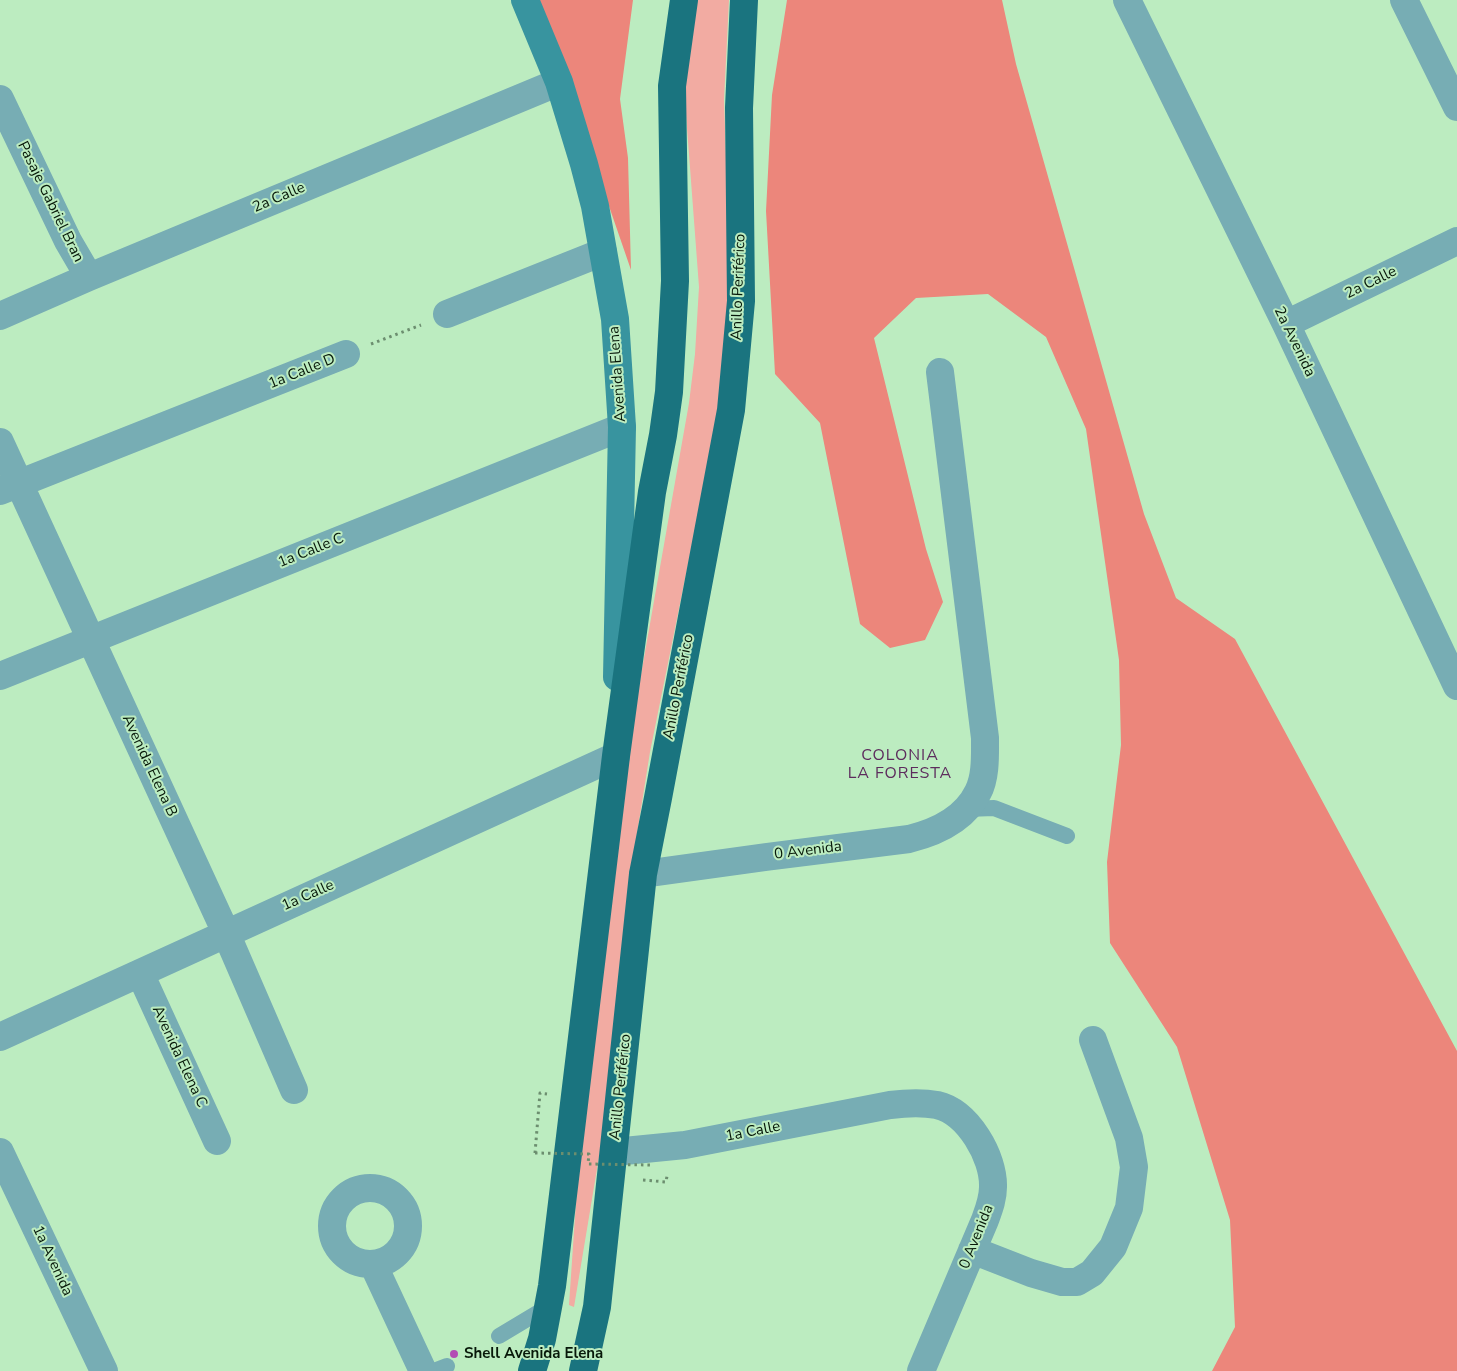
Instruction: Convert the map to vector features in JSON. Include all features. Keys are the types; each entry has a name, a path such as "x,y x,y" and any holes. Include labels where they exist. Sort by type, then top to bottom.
{"highway":[{"path":"532,1371 549,1306 616,756 652,492 669,392 675,281 672,86 684,0"},
{"name":"Anillo Periférico","path":"583,1371 597,1307 642,874 658,798 730,410 741,301 739,108 744,0"}],"main road":[{"name":"Avenida Elena","path":"527,2 559,82 584,164 595,206 614,319 622,427 616,756"}],"street":[{"name":"2a Avenida","path":"1127,0 1286,324 1457,686"},
{"path":"1404,0 1457,107"},
{"name":"2a Calle","path":"0,316 89,277 559,82"},
{"name":"Pasaje Gabriel Bran","path":"0,99 68,241 89,277"},
{"name":"2a Calle","path":"1286,324 1457,241"},
{"path":"447,314 603,252"},
{"name":"1a Calle D","path":"9,487 346,354"},
{"name":"0 Avenida","path":"642,874 910,839 940,829 958,817 979,791 985,760 985,738 940,372"},
{"name":"1a Calle C","path":"0,676 622,427"},
{"name":"Avenida Elena B","path":"0,442 9,487 91,639 226,933 294,1090"},
{"name":"1a Calle","path":"0,1037 616,756"},
{"name":"Avenida Elena C","path":"140,973 217,1141"},
{"path":"972,1250 1031,1273 1062,1282 1077,1282 1092,1274 1113,1247 1129,1208 1134,1167 1129,1138 1093,1040"},
{"name":"0 Avenida","path":"890,1105 914,1103 938,1105 953,1113 978,1139 990,1164 993,1185 989,1208 921,1371"},
{"name":"1a Calle","path":"614,1152 684,1145 890,1105"},
{"name":"1a Avenida","path":"1,1154 104,1371"},
{"path":"373,1264 435,1369"}],"lane":[{"path":"966,809 994,808 1068,836"},
{"path":"499,1336 549,1306"}],"path":[{"name":"1a Calle D","path":"346,354 447,314"},
{"path":"540,1093 535,1153 589,1154 588,1164 651,1165"}],"shaded area":[{"path":"538,0 633,0 620,99 628,158 631,270"},
{"path":"695,0 729,0 724,100 731,297 720,406 650,752 633,859 602,1139 574,1307 569,1305 580,1143 627,754 689,403 695,354 699,287 684,88"},
{"path":"787,0 1002,0 1016,64 1144,514 1176,598 1235,639 1457,1051 1457,1371 1212,1371 1235,1327 1230,1220 1177,1047 1110,943 1107,862 1121,745 1119,660 1086,429 1046,337 988,294 916,298 874,338 926,549 943,602 925,640 890,648 860,624 820,423 775,374 766,211 772,95"}],"place":[{"name":"Shell Avenida Elena","path":"454,1354"}],"district":[{"name":"COLONIA LA FORESTA","path":"900,765"}]}
